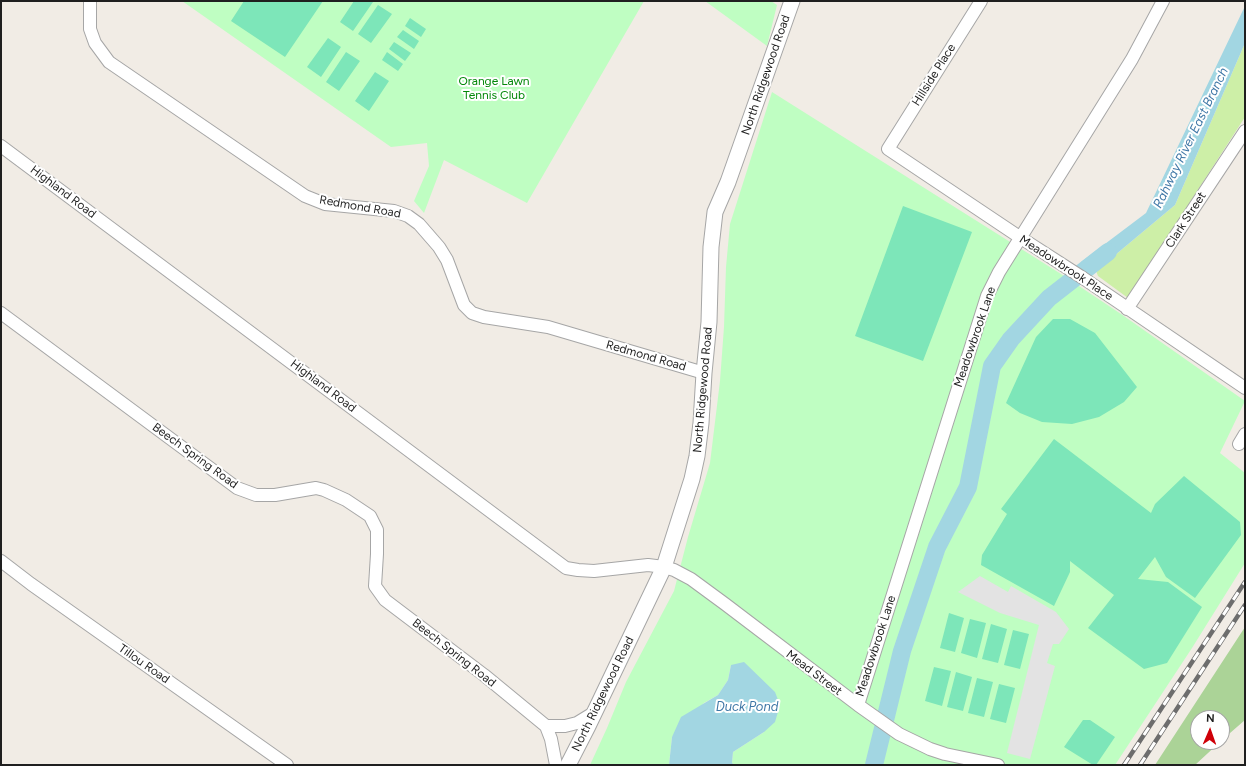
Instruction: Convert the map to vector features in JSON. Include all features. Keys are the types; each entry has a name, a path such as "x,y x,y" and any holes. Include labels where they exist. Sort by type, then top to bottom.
{"street":[{"name":"Redmond Road","path":"90,1 90,29 95,43 108,62 305,196 325,204 394,211 408,216 418,224 447,260 464,304 472,313 484,318 548,327 704,373"},
{"name":"North Ridgewood Road","path":"568,765 664,567 692,479 702,423 704,373 709,322 711,247 715,212 728,182 792,1"},
{"name":"Hillside Place","path":"888,149 981,1"},
{"name":"Meadowbrook Lane","path":"858,705 987,296 999,272 1132,59 1163,1"},
{"name":"Clark Street","path":"1128,309 1245,131"},
{"name":"Highland Road","path":"1,146 566,568 594,571 648,565 664,567"},
{"name":"Meadowbrook Place","path":"888,149 1020,238 1070,269 1245,388"},
{"name":"Beech Spring Road","path":"1,313 237,488 256,495 275,496 316,488 346,500 370,516 377,530 375,586 385,600 484,675 546,726"},
{"name":"Tillou Road","path":"1,561 287,765"},
{"name":"Mead Street","path":"664,567 674,570 691,579 858,705 912,741 930,749 998,765"},
{"path":"556,765 546,726 565,726 577,723 595,712"}],"green space":[{"name":"Orange Lawn Tennis Club","path":"182,1 644,1 527,203 444,160 424,213 414,201 429,166 427,143 391,147"},
{"path":"244,1 323,1 285,57 231,21"},
{"path":"354,1 373,2 353,31 340,22"},
{"path":"705,1 771,1 777,5 767,46"},
{"path":"378,5 392,14 371,43 358,34"},
{"path":"410,18 426,29 421,37 405,26"},
{"path":"403,30 419,41 414,49 397,37"},
{"path":"328,38 341,47 321,77 307,67"},
{"path":"394,42 411,53 405,61 389,49"},
{"path":"1245,43 1245,117 1128,298 1098,276 1096,271 1175,205"},
{"path":"346,52 360,61 339,91 326,82"},
{"path":"387,52 403,64 398,71 382,60"},
{"path":"375,72 389,81 369,111 355,101"},
{"path":"772,92 1061,274 1245,401 1220,453 1245,473 1245,563 1192,648 1115,765 735,765 732,763 733,752 764,732 731,665 728,680 718,695 704,703 672,737 669,765 590,765 626,682 674,591 710,463 720,381 726,267 730,224"},
{"path":"903,206 972,232 923,361 855,336"},
{"path":"1053,319 1070,319 1095,333 1137,387 1124,402 1099,417 1072,424 1042,422 1020,413 1006,403 1036,337"},
{"path":"1054,439 1151,513 1155,504 1184,476 1240,522 1241,535 1195,598 1166,577 1155,557 1138,579 1168,582 1202,607 1167,663 1144,669 1088,628 1114,595 1070,561 1070,572 1054,606 981,565 982,555 1007,514 1001,509"},
{"path":"949,613 964,618 955,652 940,648"},
{"path":"970,619 986,623 977,658 961,653"},
{"path":"991,624 1007,629 998,663 982,659"},
{"path":"1245,627 1245,720 1230,733 1230,710 1191,710"},
{"path":"1013,630 1029,634 1020,669 1004,665"},
{"path":"934,667 951,671 942,706 925,701"},
{"path":"956,672 972,677 963,711 947,707"},
{"path":"977,678 993,682 984,717 968,713"},
{"path":"999,684 1015,688 1006,723 990,719"},
{"path":"1190,711 1190,750 1211,750 1195,765 1155,765"},
{"path":"1083,720 1090,720 1115,737 1096,765 1093,765 1064,747"}],"shaded area":[{"path":"980,576 1008,592 1011,586 1056,612 1069,629 1059,644 1053,644 1047,663 1055,666 1030,759 1007,753 1039,625 1000,613 958,592"}],"water":[{"path":"1245,6 1245,43 1175,205 1096,271 1081,262 1146,213"},
{"name":"Duck Pond","path":"744,662 775,692 780,705 775,722 764,732 733,752 732,763 735,765 669,765 672,737 681,717 718,695 728,680 731,665"}],"waterway":[{"name":"Rahway River East Branch","path":"874,765 902,651 937,547 968,487 992,366 1011,339 1049,298 1108,252"}],"railway":[{"path":"1124,765 1245,582"},
{"path":"1140,765 1245,605"}]}
